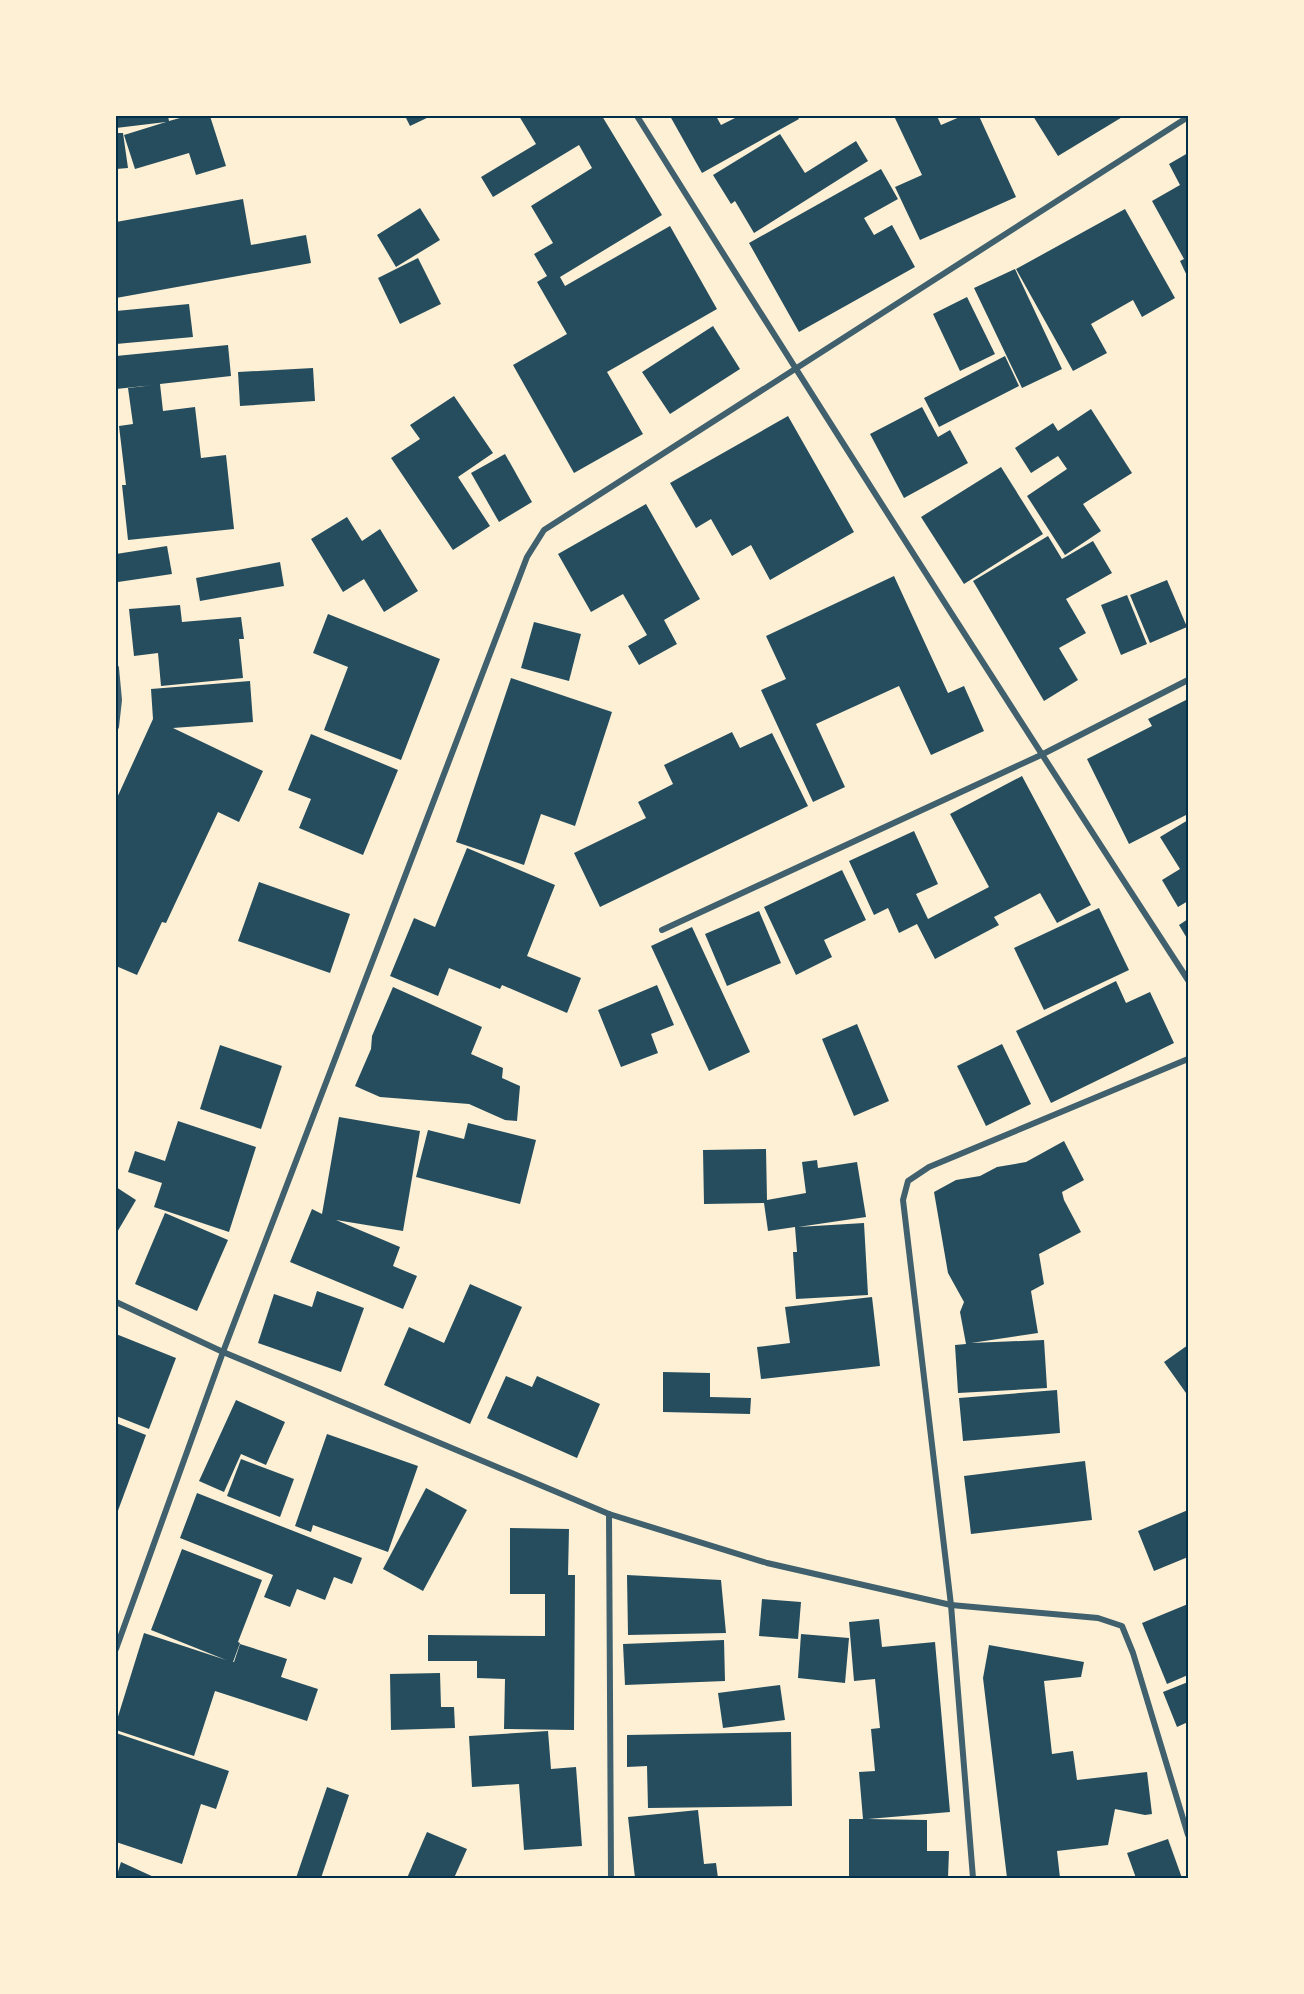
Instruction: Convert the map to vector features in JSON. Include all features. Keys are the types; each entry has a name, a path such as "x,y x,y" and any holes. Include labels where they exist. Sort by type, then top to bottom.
{"street":[{"path":"637,116 795,369 1188,980"},
{"path":"116,1649 224,1353 527,557 544,530 1188,117"},
{"path":"116,669 119,700 116,727"},
{"path":"662,930 1041,754 1188,680"},
{"path":"973,1878 951,1605 903,1200 908,1181 929,1167 1188,1059"},
{"path":"116,1302 224,1353 609,1514 767,1563 951,1605 1098,1618 1122,1626 1133,1653 1188,1835"},
{"path":"609,1514 611,1878"}],"building":[{"path":"116,116 168,116 169,121 187,116 210,116 226,166 196,175 189,153 135,169 124,135 166,122 116,128"},
{"path":"405,116 431,116 410,126"},
{"path":"519,116 602,116 662,215 560,277 565,286 670,226 717,309 607,372 643,434 574,473 513,365 567,334 537,282 547,276 534,254 553,243 531,206 592,168 579,145 493,197 481,177 536,144"},
{"path":"670,116 716,116 721,125 739,116 797,116 799,119 702,173"},
{"path":"894,116 937,116 941,125 962,116 979,116 1016,197 920,240 895,187 922,175"},
{"path":"1033,116 1124,116 1058,156"},
{"path":"116,133 123,133 128,168 116,169"},
{"path":"780,134 805,173 856,141 868,161 754,233 735,201 731,204 713,175"},
{"path":"1188,153 1188,278 1180,261 1184,259 1152,201 1180,185 1169,164"},
{"path":"881,169 898,199 864,218 874,235 892,225 915,267 799,332 749,243"},
{"path":"243,199 251,245 306,235 311,263 116,298 116,222"},
{"path":"420,208 440,240 396,267 377,235"},
{"path":"1125,209 1175,298 1142,317 1133,300 1091,324 1107,353 1073,371 1016,269"},
{"path":"418,258 441,304 400,324 378,278"},
{"path":"1015,269 1062,369 1022,388 974,288"},
{"path":"967,297 995,354 960,371 933,314"},
{"path":"189,304 193,337 116,344 116,311"},
{"path":"713,326 740,369 670,414 642,372"},
{"path":"228,345 231,376 160,384 163,411 195,407 201,458 226,455 234,529 128,540 122,485 126,485 119,426 133,424 128,388 154,385 116,389 116,356"},
{"path":"1005,356 1019,386 939,427 924,398"},
{"path":"313,368 315,401 240,406 238,372"},
{"path":"454,396 493,453 458,477 490,526 453,550 391,458 420,439 410,425"},
{"path":"922,407 938,437 950,430 968,463 904,498 870,434"},
{"path":"1091,409 1132,473 1083,504 1101,531 1065,555 1027,496 1067,469 1058,456 1031,473 1015,448 1053,423 1058,431"},
{"path":"788,416 854,532 770,580 751,545 732,556 711,519 696,528 670,483"},
{"path":"505,454 532,502 499,522 471,473"},
{"path":"1001,467 1043,534 964,584 921,517"},
{"path":"646,504 700,599 664,620 677,644 639,665 628,646 647,635 623,594 591,612 558,554"},
{"path":"347,517 362,541 380,529 418,591 384,612 364,579 343,592 311,539"},
{"path":"1048,536 1062,559 1093,541 1112,573 1066,599 1086,633 1059,648 1078,680 1044,701 973,581"},
{"path":"167,546 172,574 118,582 116,554"},
{"path":"280,562 284,586 200,601 196,578"},
{"path":"894,576 948,693 964,686 984,731 931,755 899,686 816,724 845,787 813,802 761,690 786,679 766,636"},
{"path":"1167,580 1187,627 1150,643 1130,595"},
{"path":"1127,595 1147,644 1121,655 1101,605"},
{"path":"180,605 182,622 241,617 244,639 239,639 243,678 161,686 158,653 134,656 129,609"},
{"path":"328,614 440,659 401,760 324,730 348,667 313,653"},
{"path":"534,622 581,634 569,681 521,668"},
{"path":"511,678 612,712 575,826 541,814 524,865 456,842"},
{"path":"250,681 253,722 173,728 263,771 239,822 218,812 166,923 162,922 137,975 116,966 116,800 153,719 151,689"},
{"path":"1188,699 1188,814 1129,844 1087,759 1152,726 1148,719"},
{"path":"732,732 740,748 772,733 808,806 600,907 574,853 646,818 638,802 673,784 664,765"},
{"path":"311,734 398,770 363,855 299,828 311,799 288,790"},
{"path":"1022,776 1091,905 1057,923 1040,893 994,917 999,925 935,959 917,924 899,933 888,908 874,915 849,861 914,831 938,884 916,894 928,919 989,887 950,814"},
{"path":"1188,820 1188,901 1178,907 1162,880 1180,869 1160,837"},
{"path":"467,848 555,885 527,956 581,978 567,1013 502,985 500,989 449,968 438,996 390,976 414,918 435,927"},
{"path":"842,870 866,920 824,940 832,957 796,975 764,907"},
{"path":"259,882 350,914 330,973 238,941"},
{"path":"1099,908 1129,970 1044,1010 1014,948"},
{"path":"759,911 781,963 727,986 705,934"},
{"path":"1188,919 1188,940 1179,925"},
{"path":"692,927 750,1052 709,1071 651,946"},
{"path":"1116,981 1126,1003 1150,992 1174,1043 1051,1103 1016,1031"},
{"path":"657,985 674,1025 651,1034 658,1053 621,1067 598,1010"},
{"path":"393,987 482,1027 471,1054 503,1068 502,1078 520,1086 517,1121 505,1120 469,1104 380,1097 355,1086 371,1049 372,1036"},
{"path":"857,1024 889,1101 854,1116 822,1039"},
{"path":"1002,1044 1031,1104 986,1126 957,1066"},
{"path":"220,1045 282,1066 261,1129 200,1109"},
{"path":"339,1117 420,1131 403,1231 336,1220 400,1247 393,1266 417,1276 403,1309 290,1262 312,1209 322,1214"},
{"path":"178,1121 256,1147 229,1232 154,1207 162,1183 128,1172 135,1151 165,1161"},
{"path":"468,1123 536,1140 520,1204 416,1177 428,1130 464,1139"},
{"path":"1064,1141 1084,1180 1062,1192 1081,1232 1039,1254 1044,1284 1031,1291 1038,1333 971,1343 1044,1340 1047,1388 958,1393 955,1345 966,1344 960,1312 964,1302 948,1273 934,1192 956,1180 980,1176 997,1167 1026,1162"},
{"path":"766,1149 767,1200 806,1193 802,1162 817,1160 818,1168 857,1162 866,1217 798,1227 864,1223 868,1295 796,1299 793,1252 797,1252 795,1227 768,1231 764,1203 704,1204 703,1150"},
{"path":"116,1187 136,1200 116,1234"},
{"path":"165,1213 228,1240 197,1311 135,1284"},
{"path":"470,1284 522,1307 470,1424 384,1385 409,1327 444,1343"},
{"path":"317,1291 364,1308 341,1372 258,1343 274,1294 312,1307"},
{"path":"872,1297 880,1366 761,1379 757,1347 790,1343 785,1307"},
{"path":"116,1334 176,1358 149,1429 116,1416"},
{"path":"1188,1345 1188,1390 1186,1393 1164,1362"},
{"path":"663,1372 710,1373 710,1397 751,1398 750,1414 663,1412"},
{"path":"506,1376 532,1387 537,1376 600,1404 577,1458 487,1418"},
{"path":"1057,1390 1060,1433 963,1441 959,1398"},
{"path":"236,1400 285,1422 266,1465 241,1454 224,1492 199,1481"},
{"path":"116,1423 146,1435 116,1516"},
{"path":"327,1434 418,1466 388,1552 313,1525 311,1532 295,1526"},
{"path":"241,1459 294,1479 280,1517 227,1496"},
{"path":"1085,1461 1092,1520 971,1534 964,1476"},
{"path":"426,1488 467,1510 423,1591 383,1569"},
{"path":"197,1493 362,1558 352,1584 334,1577 325,1600 297,1589 290,1607 264,1597 273,1575 180,1538"},
{"path":"1188,1510 1188,1557 1154,1571 1138,1531"},
{"path":"510,1528 569,1529 568,1575 575,1575 574,1730 504,1729 505,1679 477,1678 477,1661 428,1661 428,1635 545,1636 545,1594 510,1594"},
{"path":"182,1549 262,1580 238,1642 240,1643 233,1662 240,1644 287,1659 281,1677 318,1689 307,1721 215,1691 194,1756 116,1730 116,1723 144,1633 226,1660 151,1630"},
{"path":"627,1575 721,1580 726,1633 628,1635"},
{"path":"762,1599 801,1602 798,1639 759,1636"},
{"path":"1188,1604 1188,1675 1167,1684 1142,1623"},
{"path":"879,1619 882,1647 935,1642 950,1812 868,1819 927,1820 927,1851 949,1851 948,1878 849,1878 849,1819 863,1819 859,1772 875,1771 871,1729 880,1728 875,1679 854,1681 849,1622"},
{"path":"801,1634 849,1638 845,1683 798,1678"},
{"path":"724,1640 725,1681 625,1685 623,1644"},
{"path":"989,1645 1084,1662 1081,1677 1044,1681 1052,1754 1073,1751 1077,1780 1147,1772 1152,1814 1145,1815 1115,1809 1108,1845 1057,1851 1060,1878 1007,1878 983,1678"},
{"path":"440,1673 441,1707 454,1707 455,1728 391,1730 390,1674"},
{"path":"1188,1682 1188,1722 1177,1727 1163,1692"},
{"path":"780,1685 785,1720 723,1728 718,1693"},
{"path":"548,1731 551,1769 576,1767 582,1846 524,1850 519,1784 472,1787 469,1736"},
{"path":"791,1732 792,1806 648,1808 647,1766 627,1767 627,1735"},
{"path":"116,1733 229,1771 216,1809 201,1804 182,1864 116,1842"},
{"path":"327,1787 349,1795 321,1878 296,1878"},
{"path":"698,1810 704,1864 716,1863 718,1878 635,1878 628,1817"},
{"path":"427,1832 467,1849 454,1878 407,1878"},
{"path":"1168,1839 1182,1878 1136,1878 1127,1853"},
{"path":"121,1862 156,1878 116,1878"}]}
